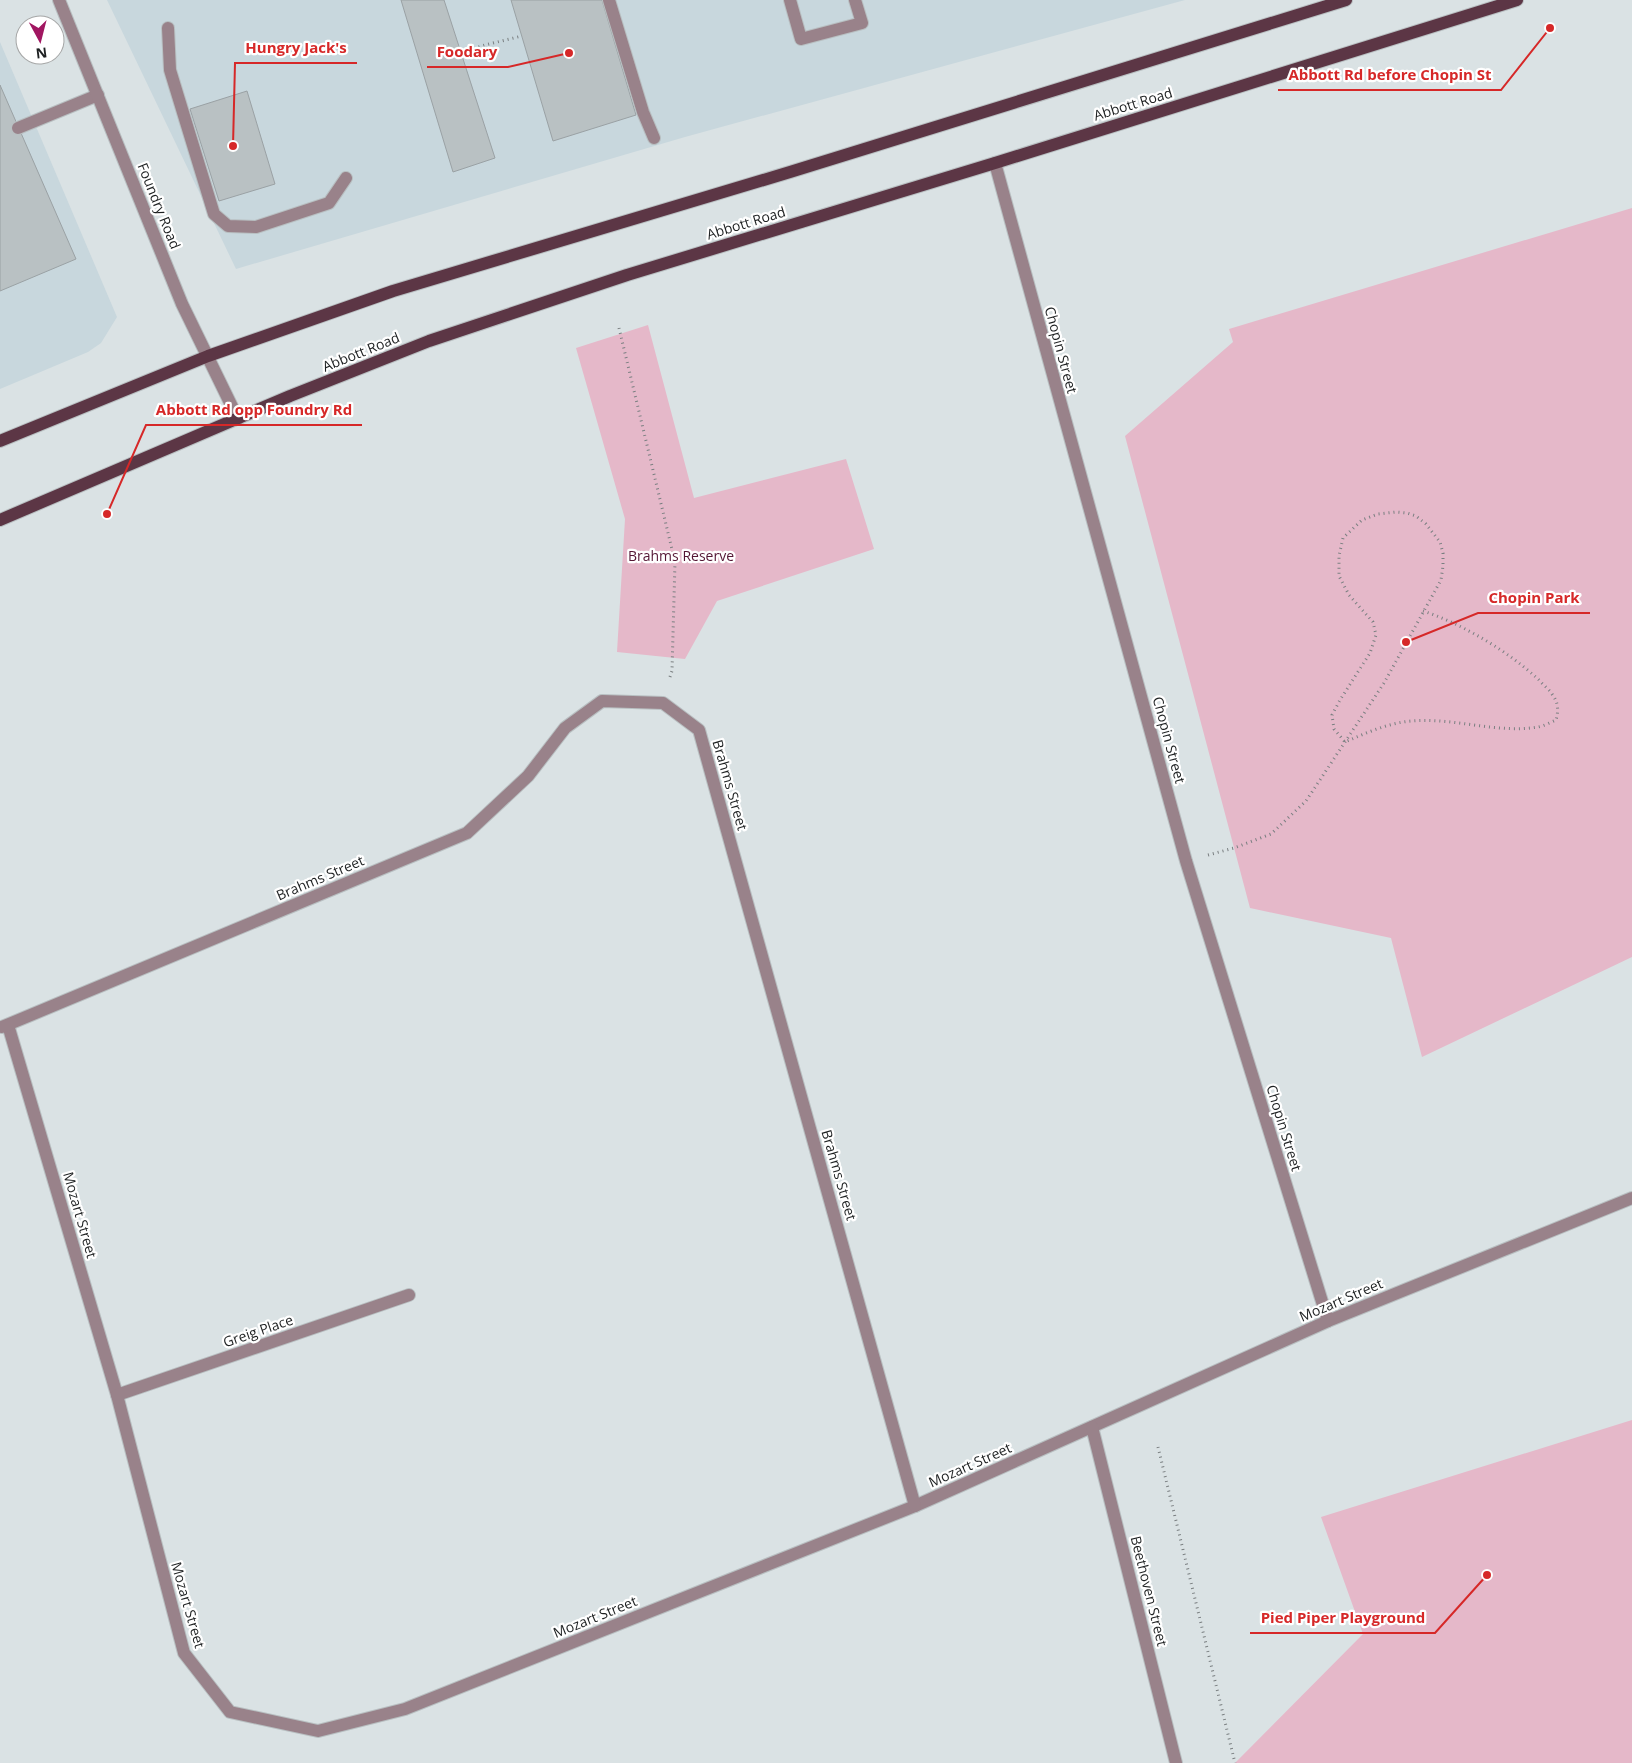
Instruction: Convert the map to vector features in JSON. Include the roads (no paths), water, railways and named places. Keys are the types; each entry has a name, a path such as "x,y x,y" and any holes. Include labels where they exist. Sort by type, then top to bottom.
{"main road":[{"path":"0,441 208,356 393,291 781,175 1346,0"},
{"name":"Abbott Road","path":"0,520 290,396 429,341 627,275 995,163 1517,0"}],"street":[{"name":"Foundry Road","path":"59,0 182,304 238,419"},
{"path":"609,0 643,112 654,138"},
{"path":"790,0 801,39 862,23 855,0"},
{"path":"168,28 170,70 214,214 228,226 256,227 329,203 346,178"},
{"path":"18,128 98,95"},
{"name":"Chopin Street","path":"995,163 1186,861 1328,1321"},
{"name":"Brahms Street","path":"4,1026 467,833 528,776 565,728 602,701 663,703 699,730 915,1506"},
{"name":"Mozart Street","path":"4,1026 117,1395 184,1654 230,1712 318,1731 405,1708 915,1506 1328,1321 1632,1198"},
{"name":"Greig Place","path":"117,1395 409,1295"},
{"name":"Beethoven Street","path":"1092,1427 1176,1763"}],"place":[{"name":"Abbott Rd before Chopin St","path":"1550,28"},
{"name":"Foodary","path":"569,53"},
{"name":"Hungry Jack's","path":"233,146"},
{"name":"Abbott Rd opp Foundry Rd","path":"107,514"},
{"name":"Chopin Park","path":"1406,642"},
{"name":"Pied Piper Playground","path":"1487,1575"}],"park label":[{"name":"Brahms Reserve","path":"681,556"}]}
